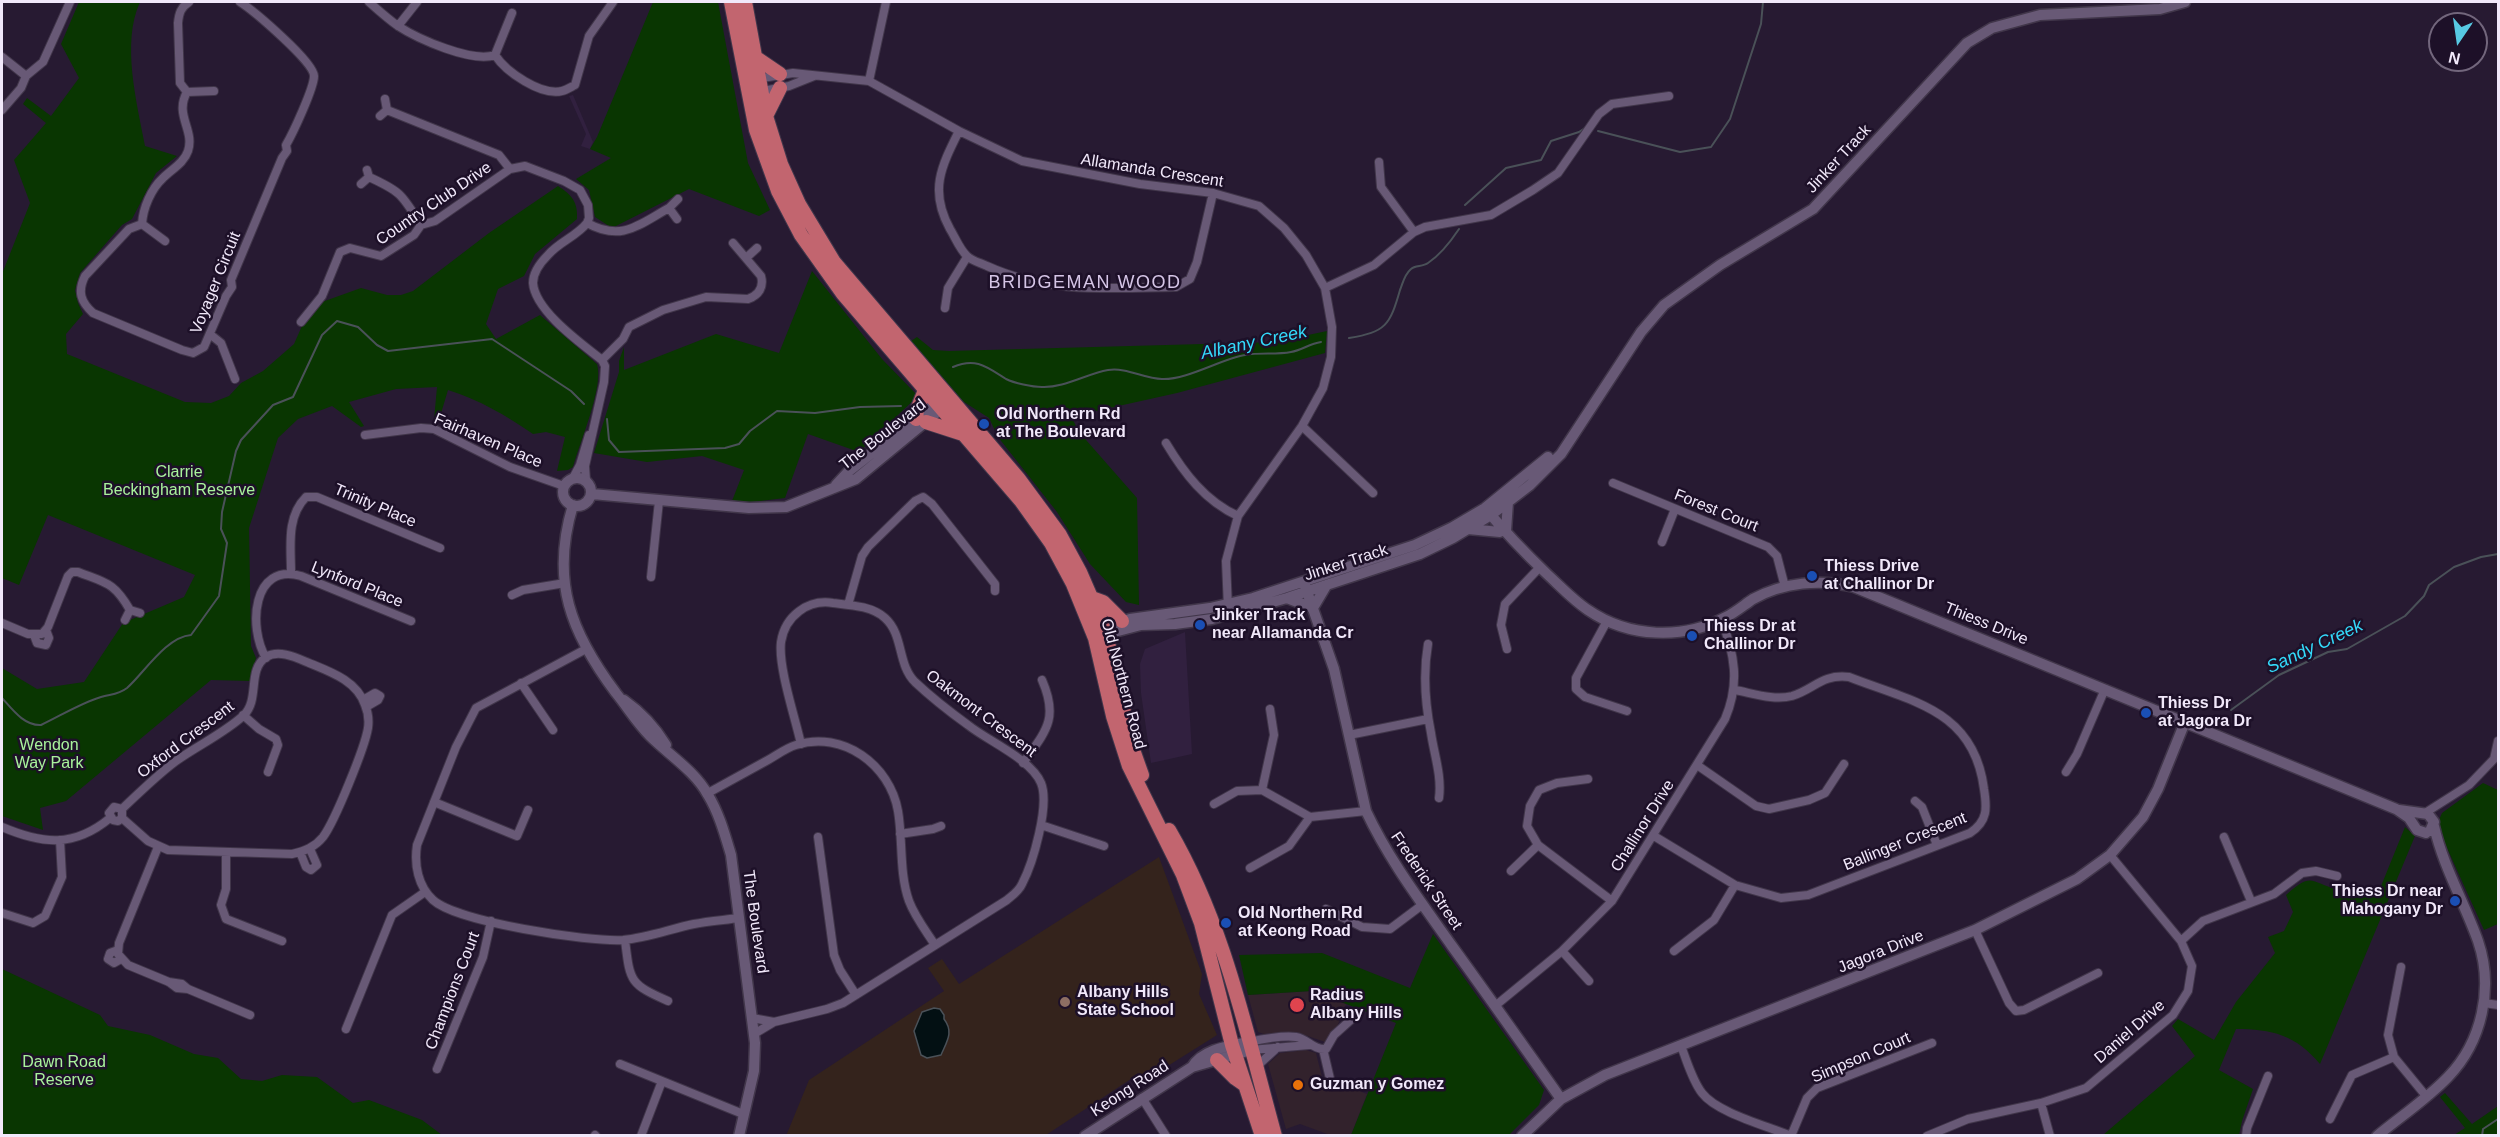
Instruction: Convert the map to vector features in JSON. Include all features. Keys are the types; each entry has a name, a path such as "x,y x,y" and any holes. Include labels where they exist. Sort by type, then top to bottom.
{"highway":[{"name":"Old Northern Road","path":"731,2 753,86 789,182 819,240 944,402 1018,478 1049,518 1092,598 1123,750 1135,783 1183,875 1193,900 1208,944 1234,1049 1262,1136"},
{"name":"Old Northern Road","path":"745,2 755,57 753,86 756,130 770,171 801,235 836,285 925,390 944,402 963,434 1021,501 1051,543 1099,632 1137,761 1157,808 1197,880 1214,922 1275,1136"},
{"path":"755,57 780,81 766,116"},
{"path":"925,390 917,410 921,421 963,434"},
{"path":"1092,598 1103,602 1122,621"},
{"path":"1217,1060 1245,1085"}],"street":[{"path":"2,110 21,88 26,76 43,62 70,2"},
{"path":"187,92 180,83 178,14 189,2"},
{"name":"Voyager Circuit","path":"142,224 129,229 85,276 81,284 82,303 93,313 183,350 199,351 211,334 226,296 232,287 231,280 287,151 286,145 314,80 311,68 273,29 240,2"},
{"path":"369,2 398,26 418,37 466,55 490,57 495,55 512,13"},
{"path":"398,26 417,2"},
{"path":"495,55 513,74 540,88 560,92 575,85 589,36 613,2"},
{"path":"869,81 886,2"},
{"name":"Jinker Track","path":"1099,632 1141,625 1188,622 1305,587 1415,545 1508,502 1530,485 1561,454 1641,332 1664,305 1720,265 1813,209 1967,43 1992,28 2040,15 2160,9 2185,2"},
{"path":"2,57 26,76"},
{"name":"Allamanda Crescent","path":"753,86 780,81 804,73 869,81 959,132 1022,161 1130,182 1214,193 1259,206 1284,228 1306,255 1325,288 1332,327 1331,357 1323,388 1302,426 1238,516 1226,561 1228,610"},
{"name":"Allamanda Crescent","path":"753,86 814,76"},
{"path":"187,92 214,91"},
{"path":"165,241 142,224 143,212 156,185 187,154 189,139 181,104 187,92"},
{"path":"1325,288 1374,265 1414,232 1425,227 1491,215 1558,173 1599,114 1612,104 1669,96"},
{"path":"385,99 387,110"},
{"path":"380,116 387,110"},
{"path":"387,110 499,155 510,169"},
{"path":"959,132 943,162 938,185 941,213 967,257 1004,274 1056,286 1176,287 1190,279 1214,193"},
{"path":"1379,162 1381,187 1414,232"},
{"name":"Country Club Drive","path":"301,322 322,296 340,252 350,248 381,256 414,235 421,225 435,221 510,169 525,166 580,190 588,205 587,223"},
{"path":"361,184 368,174 394,188 421,225"},
{"path":"593,425 580,465 573,478 564,486 564,498 573,506 585,504 592,494 586,480 585,466 604,382 605,366 602,360 549,314 535,290 533,281 536,270 550,252 587,223 598,229 617,233 626,232 669,208 678,199"},
{"path":"669,208 677,219"},
{"path":"602,360 623,339 629,327 663,310 697,298 748,299 754,297 763,282 761,276 734,243"},
{"path":"746,258 757,248"},
{"path":"945,308 948,288 967,257"},
{"path":"211,334 221,343 235,379"},
{"name":"The Boulevard","path":"592,494 749,508 786,507 856,479 944,402"},
{"path":"1302,426 1373,493"},
{"name":"Fairhaven Place","path":"365,435 421,428 434,429 502,464 564,486"},
{"name":"Jinker Track","path":"1099,632 1122,621 1228,610 1287,598 1305,587 1326,586 1413,556 1468,530 1569,440"},
{"path":"1166,443 1179,465 1200,491 1238,516"},
{"path":"573,478 586,480"},
{"name":"Forest Court","path":"1613,483 1768,547 1777,556 1785,586"},
{"name":"Trinity Place","path":"291,573 293,518 298,505 306,497 317,497 440,548"},
{"path":"848,605 858,567 868,547 915,501 923,497 932,504 988,575 994,584 995,591"},
{"path":"651,577 659,501"},
{"path":"1468,530 1506,534 1508,502"},
{"name":"The Boulevard","path":"573,506 564,543 565,584 569,608 586,649 618,695 636,708 658,732 669,751 708,793 722,825 731,855 754,1034 754,1071 740,1136"},
{"path":"1662,542 1675,509"},
{"name":"Thiess Drive","path":"1486,513 1573,599 1607,621 1628,628 1658,633 1688,630 1721,620 1760,596 1785,586 1823,582 1864,591 2396,809"},
{"path":"1507,649 1501,625 1505,604 1540,567"},
{"path":"34,635 37,643 46,645 49,638 46,630 68,576 72,572 78,572 111,585 119,591 130,610 140,613"},
{"name":"Lynford Place","path":"266,658 256,637 258,598 268,582 280,575 291,573 411,621"},
{"path":"512,595 523,590 565,584"},
{"path":"1287,598 1313,608 1326,586"},
{"name":"Frederick Street","path":"1305,587 1334,669 1366,811 1389,857 1561,1099"},
{"name":"Oakmont Crescent","path":"754,1034 774,1022 827,1010 1015,894 1026,875 1045,811 1045,794 1035,772 968,726 915,682 907,673 899,639 892,625 882,615 848,605 826,602 812,604 800,610 785,629 781,642 782,658 801,744"},
{"path":"125,620 130,610"},
{"name":"Challinor Drive","path":"1495,1006 1563,951 1612,901 1725,719 1735,690 1734,658 1721,620"},
{"path":"1607,621 1576,678 1576,689 1585,697 1627,711"},
{"path":"2,623 34,635 46,630"},
{"path":"1428,644 1424,666 1428,719 1440,786 1439,798"},
{"path":"586,649 476,708 456,747 417,845 415,859 425,892 435,902 458,914 586,939 625,940 695,924 740,918"},
{"path":"122,818 158,847 168,850 300,852 310,849 322,838 329,827 365,740 368,725 364,703 348,682 334,673 281,654 266,658"},
{"name":"Oxford Crescent","path":"110,818 114,807 122,809 175,762 243,715 253,698 258,666 266,658"},
{"name":"Ballinger Crescent","path":"1654,836 1735,885 1781,898 1808,895 1976,829 1982,823 1987,807 1983,778 1971,744 1958,727 1941,714 1849,677 1838,676 1818,681 1793,695 1782,697 1735,690"},
{"path":"1023,763 1049,723 1047,692 1042,680"},
{"path":"522,683 553,730"},
{"path":"2066,772 2077,754 2105,689"},
{"path":"1262,790 1274,735 1270,709"},
{"path":"243,715 259,729 276,739 278,745 268,772"},
{"path":"1349,735 1428,719"},
{"name":"Jagora Drive","path":"1522,1136 1561,1099 1605,1075 1975,930 2077,879 2110,855 2143,817 2158,789 2185,722"},
{"path":"708,793 801,744 819,742 840,745 869,759 888,780 898,810 908,896 917,917 935,945"},
{"path":"2414,824 2416,817 2444,803 2469,785 2489,761 2494,759 2497,745"},
{"path":"1698,765 1756,806 1769,809 1809,800 1825,793 1844,764"},
{"path":"1588,779 1557,783 1539,790 1530,806 1527,826 1538,845 1612,901"},
{"path":"1215,804 1237,791 1262,790 1310,817 1366,811"},
{"path":"1915,801 1922,807 1937,845"},
{"path":"435,802 517,836 528,810"},
{"path":"2396,809 2405,814 2420,832 2431,827 2444,803"},
{"path":"122,809 122,818"},
{"path":"2377,1136 2448,1078 2467,1053 2480,1024 2484,1003 2485,973 2478,943 2439,849 2431,827 2431,816 2396,809"},
{"path":"1250,868 1289,846 1310,817"},
{"path":"2,827 36,839 60,840 89,833 110,818 118,821 122,818"},
{"path":"1041,825 1104,846"},
{"path":"900,834 933,830 940,826"},
{"path":"818,837 834,955 840,970 856,994"},
{"path":"2224,837 2251,901"},
{"path":"2,913 33,923 45,916 62,877 60,840"},
{"path":"1511,871 1538,845"},
{"path":"158,847 118,950 110,953 108,959 114,963 121,959 128,965 169,982 182,984 188,989 250,1015"},
{"path":"300,852 306,867 311,870 316,865 310,849"},
{"path":"226,852 226,889 221,905 226,919 282,942"},
{"name":"Daniel Drive","path":"1927,1136 1968,1119 2041,1103 2086,1088 2173,1015 2188,991 2192,966 2181,940 2110,855"},
{"path":"2181,940 2203,921 2274,894 2302,873 2316,871 2337,876"},
{"path":"1674,951 1714,920 1735,885"},
{"path":"346,1029 392,915 425,892"},
{"path":"1326,909 1362,927 1390,929 1422,904"},
{"name":"Champions Court","path":"437,1069 483,957 491,921"},
{"path":"1975,930 2009,1003 2016,1011 2024,1010 2098,973"},
{"path":"625,940 628,968 636,985 668,1001"},
{"path":"1563,951 1589,981"},
{"path":"2401,967 2388,1035 2394,1057 2426,1096"},
{"path":"2484,1003 2499,1005"},
{"path":"1250,1046 1309,1045 1323,1049 1330,1046 1334,1035 1354,1017"},
{"name":"Oakmont Crescent","path":"752,1018 774,1022"},
{"path":"1250,1046 1294,1037 1309,1045"},
{"name":"Simpson Court","path":"1791,1136 1807,1098 1817,1088 1932,1043"},
{"name":"Keong Road","path":"1085,1136 1192,1067 1202,1057 1250,1046"},
{"path":"1681,1046 1697,1084 1708,1099 1722,1108 1791,1136"},
{"path":"1256,1067 1278,1047"},
{"name":"Keong Road","path":"1192,1067 1217,1060 1234,1049"},
{"path":"1323,1049 1331,1083"},
{"path":"2330,1119 2352,1075 2394,1057"},
{"path":"620,1064 743,1114"},
{"path":"2246,1136 2247,1128 2268,1076"},
{"path":"641,1136 662,1081"},
{"path":"1142,1098 1166,1136"},
{"path":"2041,1103 2050,1136"},
{"name":"The Boulevard","path":"732,1136 743,1114"}],"shaded area":[{"path":"573,95 593,142 590,149 581,146 586,134 569,96"},
{"path":"1185,632 1192,754 1151,763 1141,693 1140,664 1145,649"},
{"name":"Albany Hills State School","path":"1159,857 1202,974 1199,994 1217,1035 1155,1074 1137,1075 1046,1135 786,1136 809,1080 944,991 928,968 942,959 959,984"},
{"path":"1312,991 1346,1004 1335,1032 1332,1032 1325,1042 1296,1032 1264,1034 1258,1032 1248,995"},
{"path":"934,1008 940,1009 944,1015 949,1032 941,1055 927,1058 921,1055 914,1031 922,1012"},
{"path":"1306,1050 1316,1053 1324,1085 1336,1082 1367,1094 1351,1135 1330,1135 1300,1124 1286,1129 1268,1064 1280,1053"}],"green space":[{"name":"Clarrie Beckingham Reserve","path":"79,2 140,2 134,18 131,54 132,73 145,146 177,156 156,173 132,219 122,225 80,273 75,290 83,314 66,334 67,354 185,402 211,403 229,396 241,383 263,371 294,344 302,326 322,302 361,288 387,295 401,295 413,291 489,233 558,186 573,200 577,219 535,254 524,276 498,289 486,324 496,339 540,315 597,364 598,374 590,414 573,467 568,470 557,471 565,437 546,432 533,434 471,398 448,390 439,420 434,420 437,387 396,389 349,402 364,426 361,427 332,406 298,419 278,438 249,528 251,646 256,658 250,681 211,680 66,801 40,808 43,830 2,816 2,668 37,689 84,682 123,623 184,597 195,575 48,515 19,585 2,578 2,274 30,203 14,160 46,123 23,104 27,98 51,116 79,78 61,44"},
{"path":"653,2 718,2 748,163 770,210 759,216 689,189 612,228 595,217 589,190 576,179 611,158 590,149"},
{"path":"812,271 882,359 918,396 859,452 808,434 785,498 752,502 732,501 744,470 702,456 647,462 594,453 619,372 619,361 624,347 624,370 716,334 779,353"},
{"path":"1327,331 1325,353 1177,393 1078,415 1073,420 1079,432 1137,498 1139,605 1126,602 1090,564 1057,512 998,437 989,418 964,402 911,341 917,337 933,350 949,351 1275,342"},
{"path":"2483,783 2498,790 2498,924 2484,930 2438,828 2442,813"},
{"path":"2405,827 2415,836 2320,1064 2302,1046 2292,1040 2272,1032 2236,1029 2219,1070 2253,1089 2239,1135 2103,1135 2195,1056 2172,1026 2178,1019 2214,1040 2236,1002 2275,953 2268,937 2284,931 2293,912 2286,895 2301,883 2311,880 2339,890 2349,885 2377,896"},
{"path":"1433,934 1544,1090 1539,1105 1509,1135 1351,1135 1396,1023 1312,991 1248,995 1239,955 1322,953 1410,988"},
{"name":"Dawn Road Reserve","path":"2,969 100,1015 108,1026 150,1035 194,1054 218,1058 241,1079 262,1081 282,1075 317,1077 353,1103 369,1100 422,1120 442,1135 2,1135"},
{"path":"2445,1093 2472,1124 2498,1106 2498,1135 2454,1135 2465,1128 2440,1097"}],"waterway":[{"name":"Albany Creek","path":"1598,131 1680,152 1711,147 1730,119 1761,24 1763,2"},
{"name":"Albany Creek","path":"1465,205 1506,168 1541,160 1551,141 1585,128"},
{"name":"Albany Creek","path":"1349,338 1371,333 1385,325 1409,271 1432,260 1445,248 1459,229"},
{"name":"Albany Creek","path":"2,698 24,720 41,725 86,703 124,690 164,649 182,637 191,635 219,596 227,543 221,529 222,512 236,451 241,440 273,405 293,397 322,335 337,321 358,327 377,345 388,351 492,339 571,391 584,404"},
{"name":"Albany Creek","path":"953,367 975,363 1014,382 1050,387 1108,370 1122,370 1162,379 1172,378 1236,357 1291,352 1321,342"},
{"name":"Albany Creek","path":"607,419 609,440 619,452 725,448 739,444 750,431 777,411 815,413 860,407 901,406"},
{"name":"Sandy Creek","path":"2231,710 2279,675 2328,652 2347,649 2405,616 2424,596 2429,585 2454,567 2481,557 2498,554"},
{"path":"2482,1136 2483,1129 2498,1119"}],"place":[{"name":"Old Northern Rd at The Boulevard","path":"984,424"},
{"name":"Thiess Drive at Challinor Dr","path":"1812,576"},
{"name":"Jinker Track near Allamanda Cr","path":"1200,625"},
{"name":"Thiess Dr at Challinor Dr","path":"1692,636"},
{"name":"Thiess Dr at Jagora Dr","path":"2146,713"},
{"name":"Thiess Dr near Mahogany Dr","path":"2455,901"},
{"name":"Old Northern Rd at Keong Road","path":"1226,923"},
{"name":"Albany Hills State School","path":"1065,1002"},
{"name":"Radius Albany Hills","path":"1297,1005"},
{"name":"Guzman y Gomez","path":"1298,1085"}],"district":[{"name":"BRIDGEMAN WOOD","path":"1085,283"}],"park label":[{"name":"Wendon Way Park","path":"49,755"}]}
